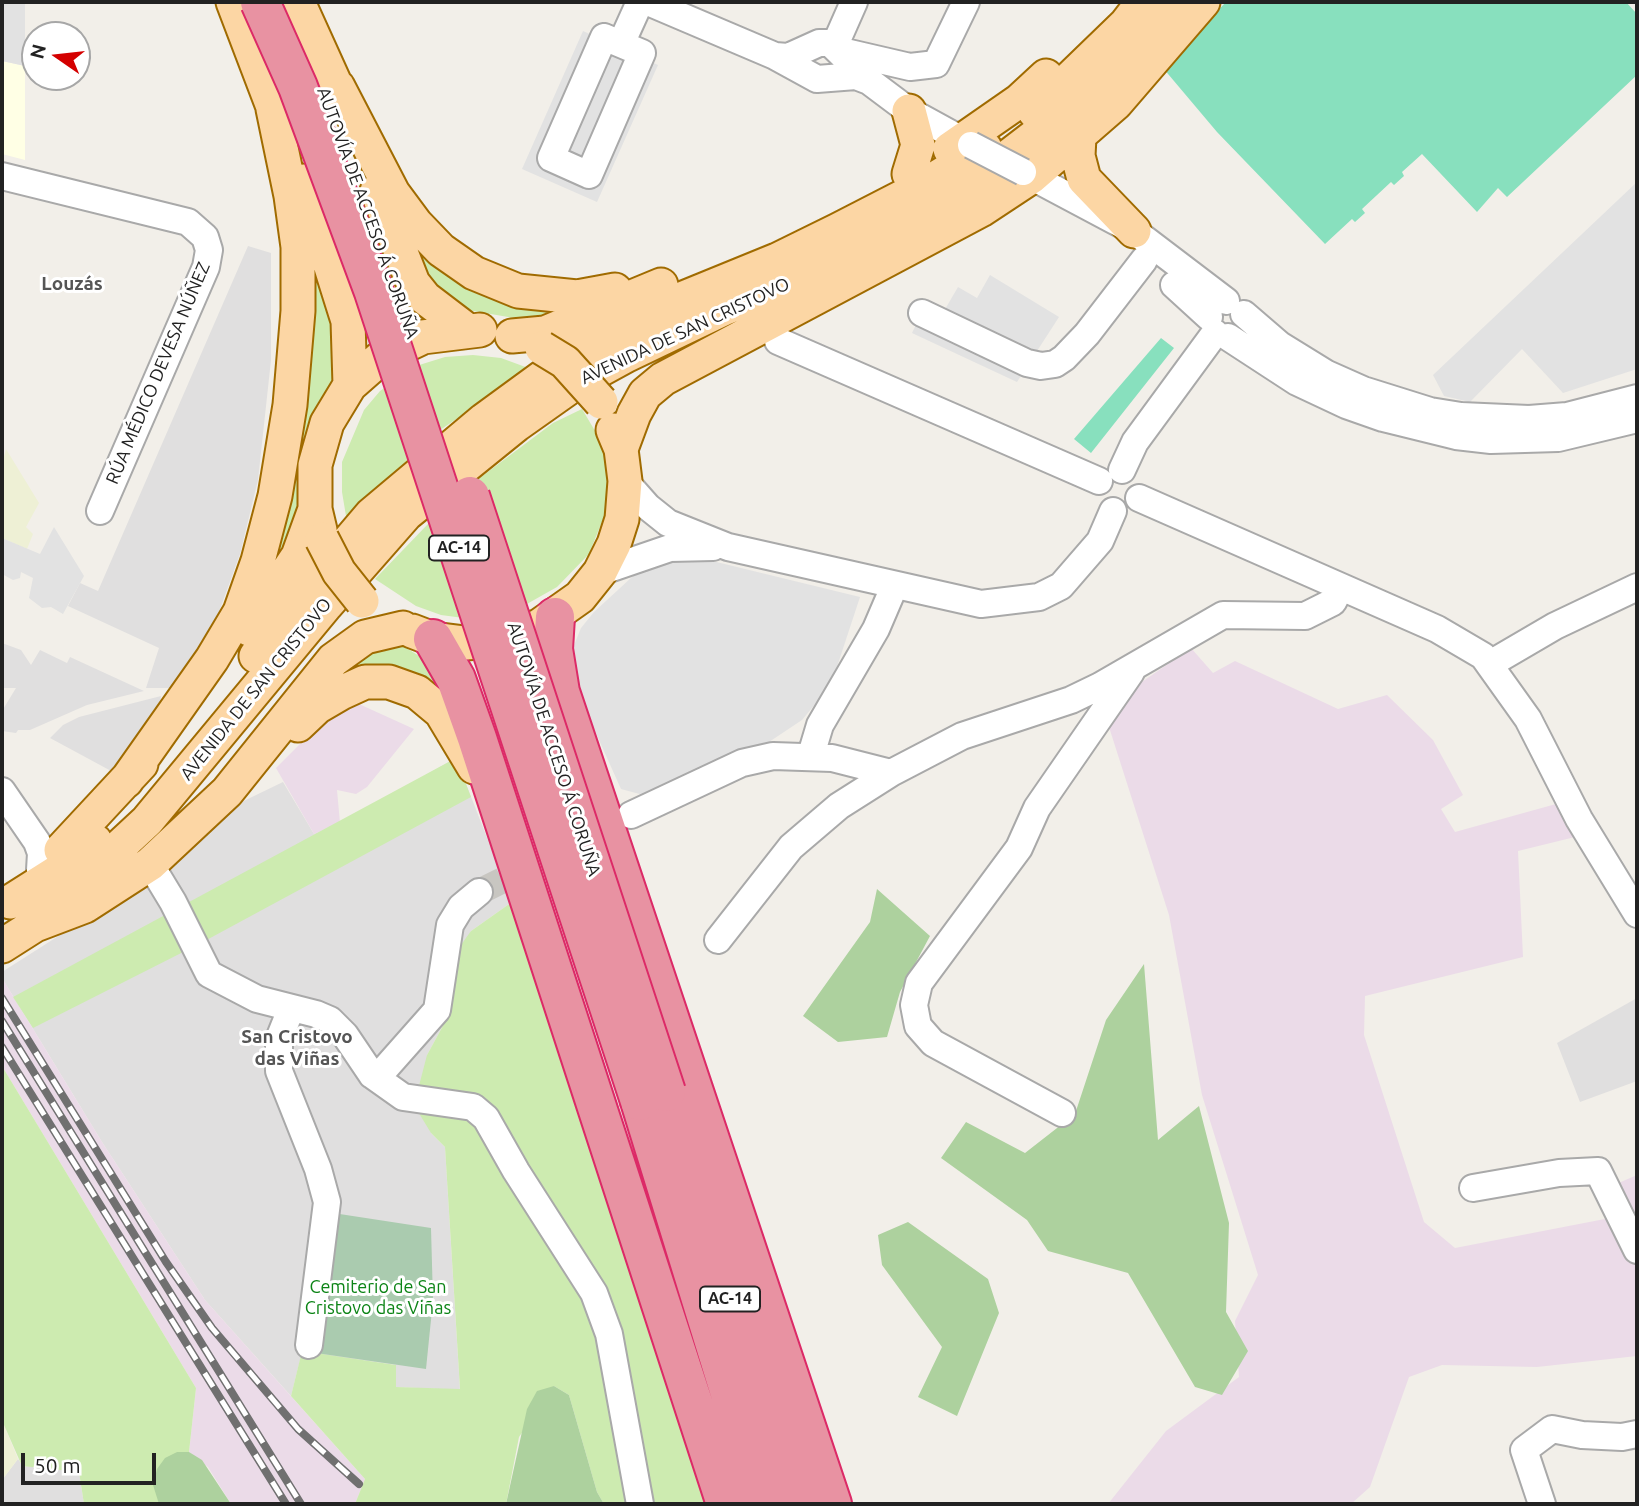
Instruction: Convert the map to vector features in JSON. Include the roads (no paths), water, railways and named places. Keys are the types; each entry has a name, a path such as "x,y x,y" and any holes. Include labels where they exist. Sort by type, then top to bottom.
{"highway":[{"name":"AUTOVÍA DE ACCESO Á CORUÑA","path":"260,2 298,87 374,292 653,1096 798,1504"},
{"name":"AUTOVÍA DE ACCESO Á CORUÑA","path":"285,2 355,171 425,366 528,669 653,1096 764,1504"},
{"path":"555,617 553,649 560,692 832,1504"},
{"path":"418,634 456,679 726,1504"}],"main road":[{"path":"233,2 307,190 348,321 350,385"},
{"path":"298,2 338,87 393,192 416,224 441,250 474,273 518,291 577,297 682,276"},
{"path":"418,634 362,601 339,572 319,524 315,465 327,423 350,385 383,356 423,337 467,330 512,336 545,333 860,201 909,174 1019,101 1068,57 1119,2"},
{"name":"AVENIDA DE SAN CRISTOVO","path":"6,905 70,864 132,806 225,698 292,609 371,515 484,420 577,352 652,311 789,254 956,167 1037,110 1126,24 1143,2"},
{"name":"AVENIDA DE SAN CRISTOVO","path":"35,925 147,821 326,604 407,514 506,433 574,384 606,366 723,309 806,274 924,214 975,182 1087,96 1175,2"},
{"path":"227,792 333,660 366,636 418,634 465,643 496,640 518,635 555,617 580,597 600,572 614,544 622,519 623,465 634,414 645,394 663,379 981,210 1038,185 1079,137 1125,94 1203,2"},
{"path":"338,87 413,283 425,298 467,330"},
{"path":"901,105 918,145 909,174"},
{"path":"126,781 212,659 240,612 258,561 275,496 290,405 298,311 298,247 291,196 273,109"},
{"path":"1079,137 1078,156 1084,179 1139,245"},
{"path":"512,336 542,348 565,362 601,402 623,465"},
{"path":"6,905 78,834 183,715 264,610 319,524"},
{"path":"2,946 35,925 85,906 150,864 317,707 365,682 389,682 417,692 441,712 455,730 506,834"}],"street":[{"path":"621,44 640,2"},
{"path":"648,2 775,56 910,67 929,67 941,60 965,2"},
{"path":"833,61 854,2"},
{"path":"604,37 621,44 642,53 589,174 551,158 604,37"},
{"path":"775,56 788,57 824,42 833,61 856,76 869,81 901,105 967,134 1038,185 1139,245 1225,321 1319,393 1383,418 1444,433 1491,440 1558,438 1637,419"},
{"path":"901,105 896,79 910,67"},
{"name":"RÚA MÉDICO DEVESA NÚÑEZ","path":"2,176 188,222 205,237 209,250 206,267 100,511"},
{"path":"922,313 1027,363 1041,366 1055,363 1064,358 1087,334 1139,245"},
{"path":"1225,321 1280,345 1327,374 1363,390 1430,411 1461,416 1530,419 1567,416 1637,398"},
{"path":"1113,511 1099,499 1111,475 1225,321"},
{"path":"778,341 1111,475 1137,480 1139,498 1131,508 1113,511"},
{"path":"623,465 648,507 668,523 728,547 894,587 981,604 1039,597 1061,586 1100,541 1113,511"},
{"path":"1139,498 1462,642 1490,664 1528,719 1580,819 1637,914"},
{"path":"600,572 670,548 728,547"},
{"path":"811,755 820,725 876,629 894,587"},
{"path":"718,940 791,846 839,806 891,773 962,736 1071,700 1134,668 1223,615 1305,616 1333,602 1341,587"},
{"path":"1490,664 1555,626 1637,587"},
{"path":"1062,1113 933,1043 918,1026 914,1006 919,983 1019,848 1037,808 1134,668"},
{"path":"631,815 742,763 773,756 811,755 891,773"},
{"path":"2,791 41,853 40,870"},
{"path":"20,818 54,835 78,834"},
{"path":"150,864 173,902 209,974 257,999 330,1020 345,1035 372,1075 402,1097 473,1107 486,1118 594,1293 609,1334 640,1504"},
{"path":"372,1075 383,1071 437,1010 450,925 461,907 479,892"},
{"path":"291,1009 279,1039 279,1071 318,1169 327,1202 309,1345"},
{"path":"1473,1188 1559,1173 1598,1171 1637,1250"},
{"path":"1542,1504 1524,1450 1542,1436 1552,1429 1582,1435 1622,1437 1637,1434"}],"tunnel":[{"path":"479,892 573,845"}],"railway":[{"path":"2,998 166,1262 212,1328 298,1429 359,1484"},
{"path":"2,1021 301,1504"},
{"path":"2,1047 286,1504"}],"district":[{"name":"Louzás","path":"72,284"},
{"name":"San Cristovo das Viñas","path":"297,1048"}],"park label":[{"name":"Cemiterio de San Cristovo das Viñas","path":"378,1297"}]}
